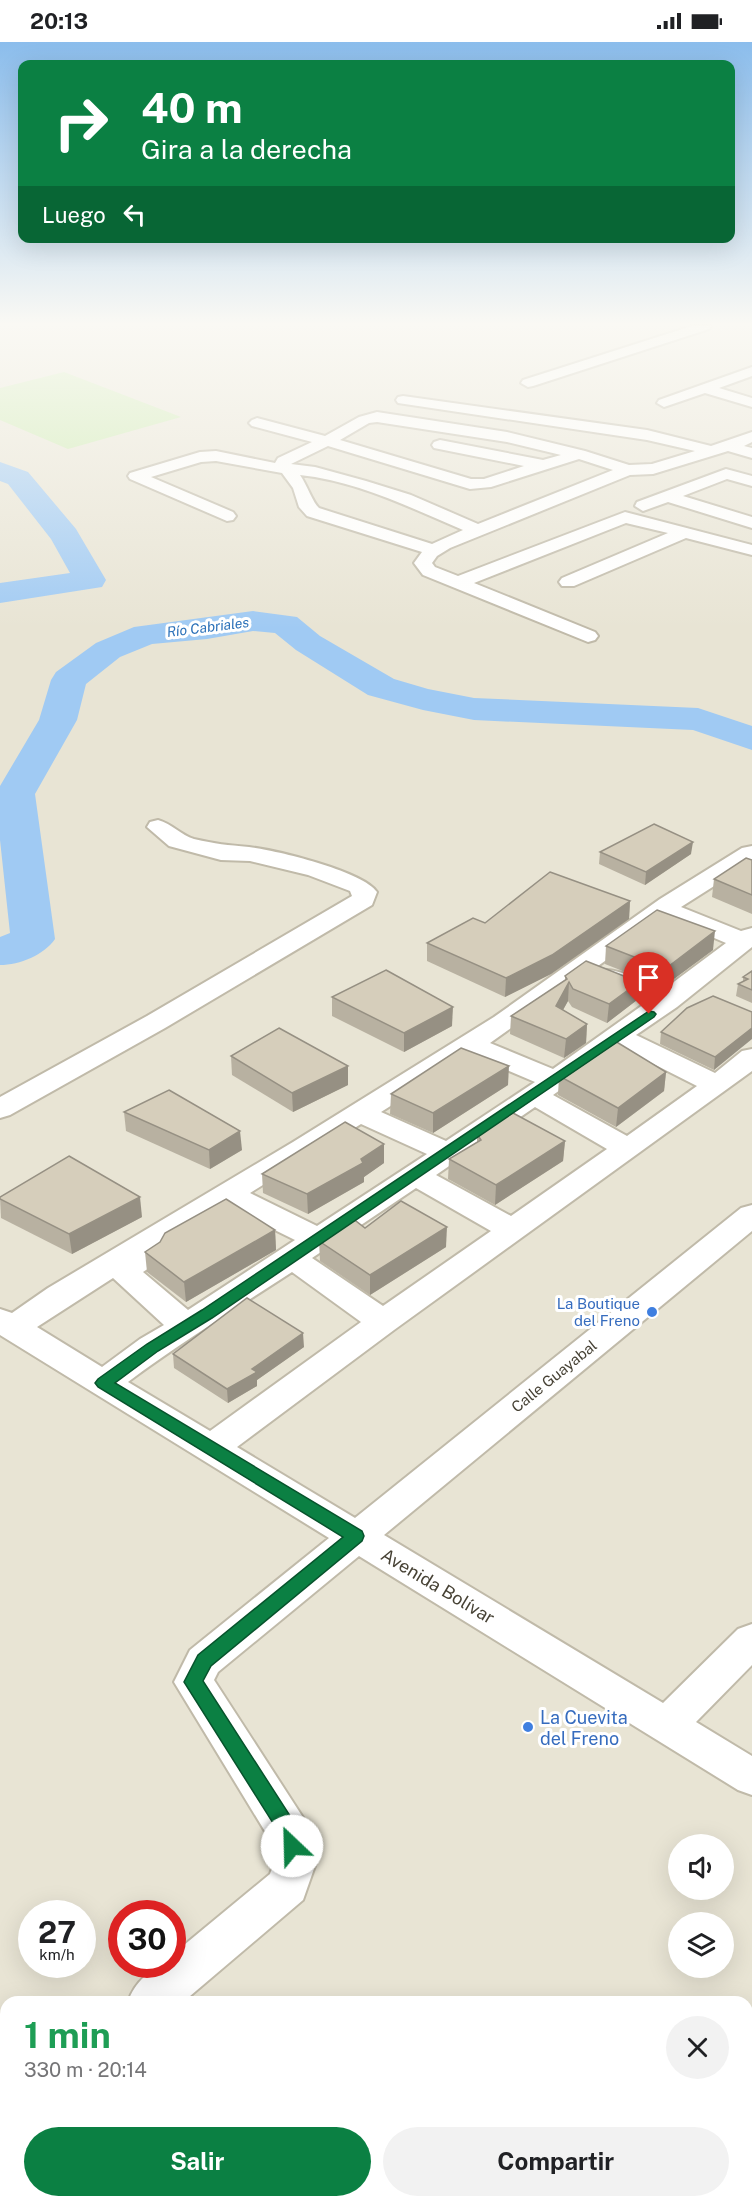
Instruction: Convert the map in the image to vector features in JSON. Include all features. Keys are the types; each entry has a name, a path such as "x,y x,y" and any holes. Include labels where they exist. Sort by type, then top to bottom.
{"street":[{"path":"273,427 470,484 485,484 581,455 627,432"},
{"path":"355,427 286,459 283,463 301,488 307,507 313,512 434,550"},
{"path":"361,427 404,437"},
{"path":"442,427 507,437 581,455 628,470"},
{"path":"587,427 690,444 712,452"},
{"path":"588,636 429,571 423,566 423,560 434,550 477,531 628,470 653,469 712,452 752,437"},
{"path":"421,441 542,465"},
{"path":"728,446 752,453"},
{"path":"227,516 136,476 208,456 323,474 374,488 477,531"},
{"path":"643,506 726,474 752,481"},
{"path":"668,497 752,523"},
{"path":"459,582 620,518 632,518 752,550"},
{"path":"568,582 686,532"},
{"path":"0,1109 156,1022 363,900 365,891 358,886 316,870 250,854 220,853 177,842 158,827"},
{"path":"188,1326 169,1313 126,1274 126,1271 168,1240 237,1199 476,1047 679,914 741,871 751,861"},
{"path":"6,1324 59,1296 303,1148 503,1023 669,904 751,861"},
{"path":"679,914 749,942"},
{"path":"110,1387 152,1347 188,1326 446,1152 630,1042 705,994 749,942"},
{"path":"110,1387 304,1266 549,1091 749,942"},
{"path":"592,971 668,1001"},
{"path":"630,1042 717,1085"},
{"path":"476,1047 549,1091 627,1148"},
{"path":"211,1449 383,1322 717,1085 752,1057"},
{"path":"367,1116 446,1152"},
{"path":"425,1181 513,1230"},
{"path":"237,1199 318,1239"},
{"name":"Calle Guayabal","path":"157,1996 288,1886 296,1860 289,1832 194,1682 204,1661 752,1215"},
{"path":"304,1266 383,1322"},
{"name":"Avenida Bolívar","path":"6,1324 752,1777"},
{"path":"668,1725 752,1640"}],"shaded area":[{"path":"0,427 752,427 752,1996 0,1996"}],"green space":[{"path":"16,427 146,427 68,449"}],"building":[{"path":"654,824 693,842 646,872 600,852"},
{"path":"746,858 752,860 752,895 714,879"},
{"path":"550,872 630,901 552,955 506,978 427,943 473,918 485,923"},
{"path":"657,910 715,931 665,969 606,946"},
{"path":"586,961 639,982 609,1004 573,989 569,982 556,1006 587,1024 566,1039 511,1016 567,979 565,976"},
{"path":"386,970 453,1007 404,1033 332,997"},
{"path":"752,971 752,990 738,984 748,979 743,977"},
{"path":"713,996 752,1012 752,1028 715,1057 661,1032 687,1008"},
{"path":"279,1028 348,1066 292,1093 231,1056"},
{"path":"615,1041 666,1072 618,1108 559,1076"},
{"path":"461,1048 509,1066 433,1113 391,1094"},
{"path":"169,1090 240,1131 209,1150 124,1112"},
{"path":"513,1113 565,1141 496,1185 449,1159 481,1140 477,1134"},
{"path":"345,1122 384,1144 361,1159 363,1163 307,1194 262,1174"},
{"path":"69,1156 140,1197 69,1234 0,1199"},
{"path":"226,1199 275,1230 184,1282 145,1252 160,1242 165,1233"},
{"path":"401,1201 447,1227 370,1275 319,1241 352,1218 365,1228"},
{"path":"247,1298 303,1333 252,1369 257,1372 227,1389 173,1354"}],"waterway":[{"name":"Río Cabriales","path":"0,471 18,478 65,536 90,580 0,593"},
{"name":"Río Cabriales","path":"0,951 7,951 33,939 15,794 58,720 69,680 108,650 146,634 207,629 253,621 285,624 308,643 381,687 423,699 474,709 698,719 752,739"}],"place":[{"name":"La Boutique del Freno","path":"652,1312"},
{"name":"La Cuevita del Freno","path":"528,1727"}],"route":[{"path":"292,1846 289,1832 194,1682 204,1661 356,1536 103,1383 152,1347 207,1314 555,1080 649,1014"}]}
